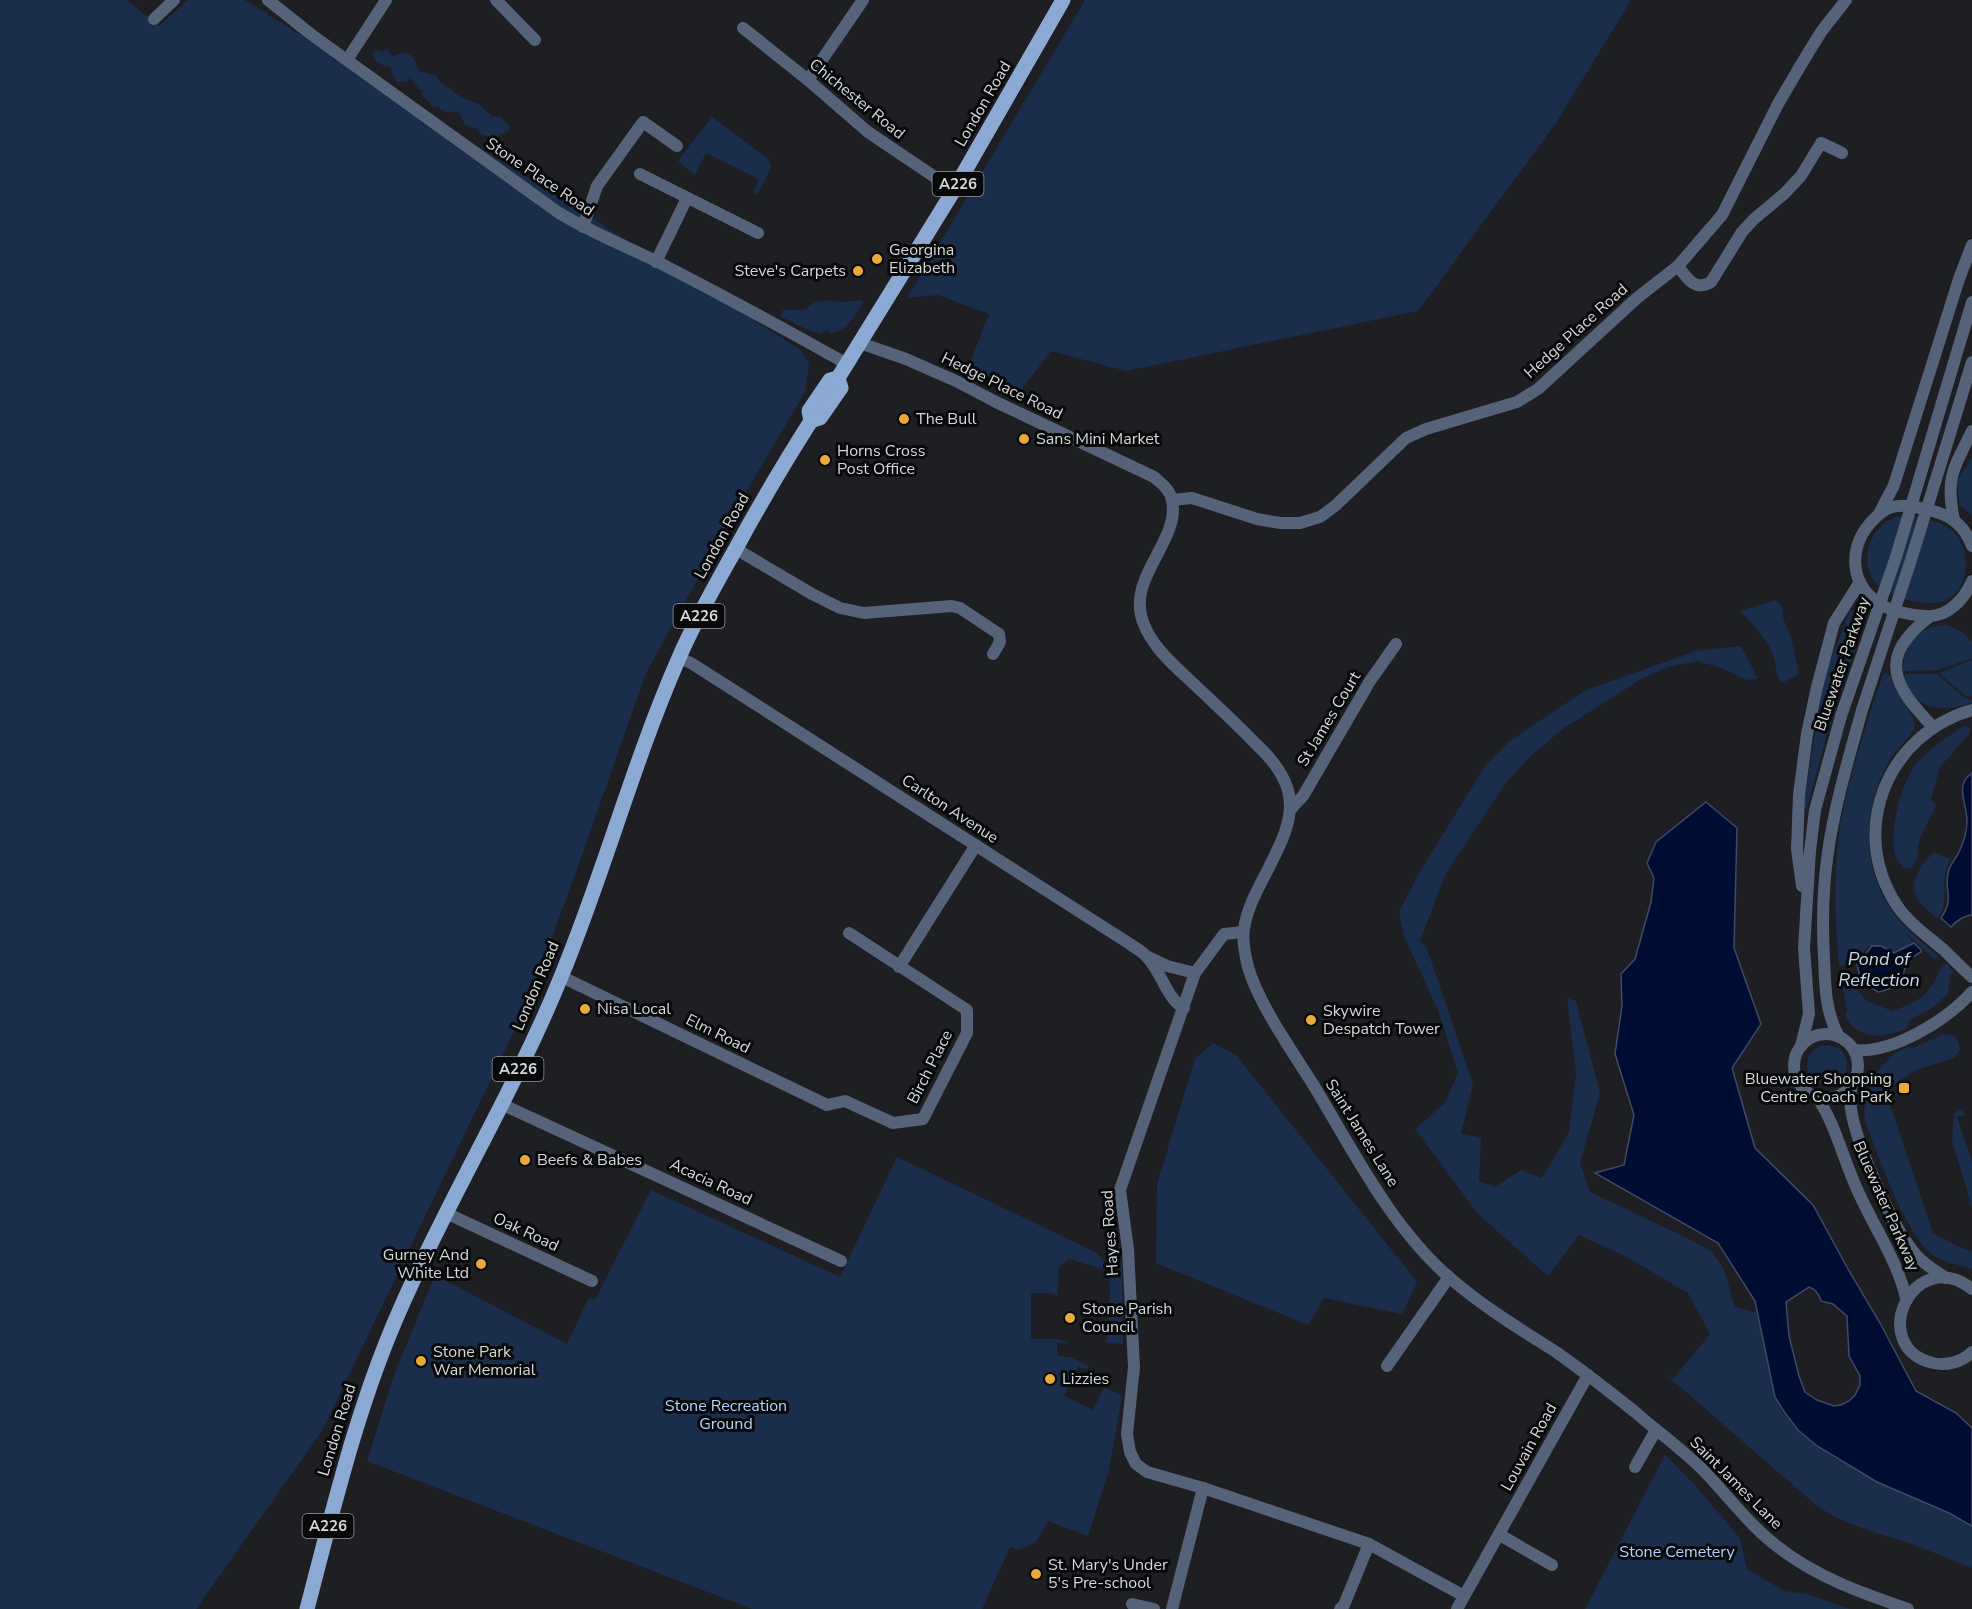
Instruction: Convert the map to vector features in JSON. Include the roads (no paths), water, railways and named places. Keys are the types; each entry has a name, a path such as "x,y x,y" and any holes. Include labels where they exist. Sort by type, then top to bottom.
{"main road":[{"name":"London Road","path":"307,1609 335,1500 367,1393 402,1305 562,977 658,710 679,658 716,582 772,484 811,421 820,418 841,387 838,378 954,190 1063,0"}],"street":[{"path":"154,19 174,0"},
{"name":"Stone Place Road","path":"268,0 297,24 559,213 765,318 847,364"},
{"path":"347,60 386,0"},
{"path":"496,0 535,40"},
{"path":"808,80 863,0"},
{"name":"Hedge Place Road","path":"860,343 906,359 949,378 1154,477 1166,488 1172,500 1192,498 1257,519 1280,523 1300,523 1320,517 1335,506 1406,438 1426,429 1517,402 1538,389 1637,297 1678,266 1722,215 1778,104 1821,32 1846,0"},
{"name":"Chichester Road","path":"743,28 868,132 954,190"},
{"path":"583,227 597,186 643,122 677,146"},
{"path":"1678,266 1697,286 1705,286 1711,282 1742,232 1801,176 1821,143 1842,153"},
{"path":"640,174 758,233"},
{"path":"656,262 687,198"},
{"path":"1879,514 1894,485 1959,279 1972,245"},
{"name":"Bluewater Parkway","path":"1801,1046 1809,1014 1805,980 1806,908 1815,810 1841,716 1896,557 1972,302"},
{"name":"Bluewater Parkway","path":"1839,1036 1830,1015 1825,987 1823,946 1824,888 1834,816 1862,710 1907,574 1972,362"},
{"path":"1954,520 1949,488 1953,471 1972,431"},
{"name":"Saint James Lane","path":"1172,500 1172,515 1167,534 1146,574 1139,599 1141,620 1151,640 1169,662 1272,761 1286,784 1290,798 1287,827 1248,911 1243,932 1247,963 1255,985 1366,1174 1407,1231 1449,1277 1588,1375 1656,1430 1703,1470 1755,1526 1782,1550 1833,1582 1908,1609"},
{"path":"1972,546 1969,532 1939,512 1908,505 1889,507 1863,531 1856,548 1855,565 1860,582 1871,597 1883,605 1918,615 1937,616 1950,610 1967,591 1972,580"},
{"path":"736,549 840,608 864,613 952,606 960,608 999,635 1000,642 993,654"},
{"path":"1806,908 1797,849 1799,795 1808,734 1817,687 1834,623 1860,582"},
{"path":"1929,616 1902,643 1896,666 1898,680 1904,693 1933,727"},
{"name":"St James Court","path":"1290,810 1303,796 1370,681 1396,644"},
{"name":"Carlton Avenue","path":"679,658 691,663 1146,956 1163,979 1174,1002 1184,1008"},
{"path":"1972,710 1956,715 1933,727 1902,755 1884,786 1876,822 1877,855 1886,884 1901,911 1972,977"},
{"path":"899,967 976,845"},
{"name":"Hayes Road","path":"1243,932 1224,934 1196,973 1120,1190 1128,1249 1134,1367 1127,1438 1131,1455 1142,1469 1369,1544 1464,1596"},
{"name":"Birch Place","path":"827,1105 845,1101 893,1123 922,1119 967,1033 967,1010 849,933"},
{"path":"1146,956 1164,965 1196,973"},
{"name":"Elm Road","path":"562,977 827,1105"},
{"path":"1854,1050 1866,1051 1882,1047 1920,1031 1952,1011 1972,992"},
{"path":"1820,1034 1839,1036 1849,1043 1854,1050 1858,1068 1851,1086 1846,1091 1832,1097 1811,1094 1800,1085 1795,1072 1795,1058 1801,1046 1806,1040 1820,1034"},
{"name":"Bluewater Parkway","path":"1851,1086 1850,1106 1872,1172 1890,1211 1914,1253 1946,1278 1956,1280 1972,1289"},
{"name":"Bluewater Parkway","path":"1817,1096 1831,1121 1866,1209 1897,1268 1906,1298"},
{"name":"Acacia Road","path":"501,1104 841,1262"},
{"name":"Oak Road","path":"446,1213 592,1281"},
{"path":"1387,1366 1449,1277"},
{"path":"1946,1278 1935,1278 1923,1282 1906,1298 1901,1311 1902,1334 1907,1345 1915,1353 1924,1360 1935,1363 1947,1364 1958,1361 1972,1352"},
{"path":"1958,1361 1972,1369"},
{"name":"Louvain Road","path":"1457,1609 1588,1375"},
{"path":"1635,1467 1656,1430"},
{"path":"1172,1609 1203,1488"},
{"path":"1500,1535 1552,1565"},
{"path":"1340,1609 1344,1605 1369,1544"},
{"path":"1132,1604 1154,1609"}],"water":[{"path":"1972,773 1972,915 1966,916 1951,927 1941,918 1948,900 1949,870 1961,848 1966,832 1967,820 1963,789 1964,783"},
{"path":"1706,802 1737,828 1734,948 1761,1024 1732,1068 1755,1148 1813,1205 1916,1391 1956,1413 1972,1428 1972,1526 1949,1513 1877,1482 1817,1446 1798,1430 1775,1397 1755,1301 1718,1243 1595,1173 1624,1165 1634,1115 1615,1054 1622,1006 1621,974 1635,959 1651,902 1654,878 1647,863 1656,842","holes":["1809,1287 1817,1292 1821,1301 1833,1304 1847,1316 1849,1356 1860,1376 1860,1385 1855,1395 1841,1405 1834,1406 1817,1400 1805,1392 1799,1376 1789,1336 1786,1302"]},
{"name":"Pond of Reflection","path":"1914,943 1921,952 1906,961 1904,973 1895,986 1878,992 1861,981 1857,964 1872,946 1881,946 1894,953"}],"place":[{"name":"Georgina Elizabeth","path":"877,259"},
{"name":"Steve's Carpets","path":"858,271"},
{"name":"The Bull","path":"904,419"},
{"name":"Sans Mini Market","path":"1024,439"},
{"name":"Horns Cross Post Office","path":"825,460"},
{"name":"Nisa Local","path":"585,1009"},
{"name":"Skywire Despatch Tower","path":"1311,1020"},
{"name":"Bluewater Shopping Centre Coach Park","path":"1904,1088"},
{"name":"Beefs & Babes","path":"525,1160"},
{"name":"Gurney And White Ltd","path":"481,1264"},
{"name":"Stone Parish Council","path":"1070,1318"},
{"name":"Stone Park War Memorial","path":"421,1361"},
{"name":"Lizzies","path":"1050,1379"},
{"name":"St. Mary's Under 5's Pre-school","path":"1036,1574"}],"park label":[{"name":"Stone Recreation Ground","path":"726,1415"},
{"name":"Stone Cemetery","path":"1677,1552"}]}
